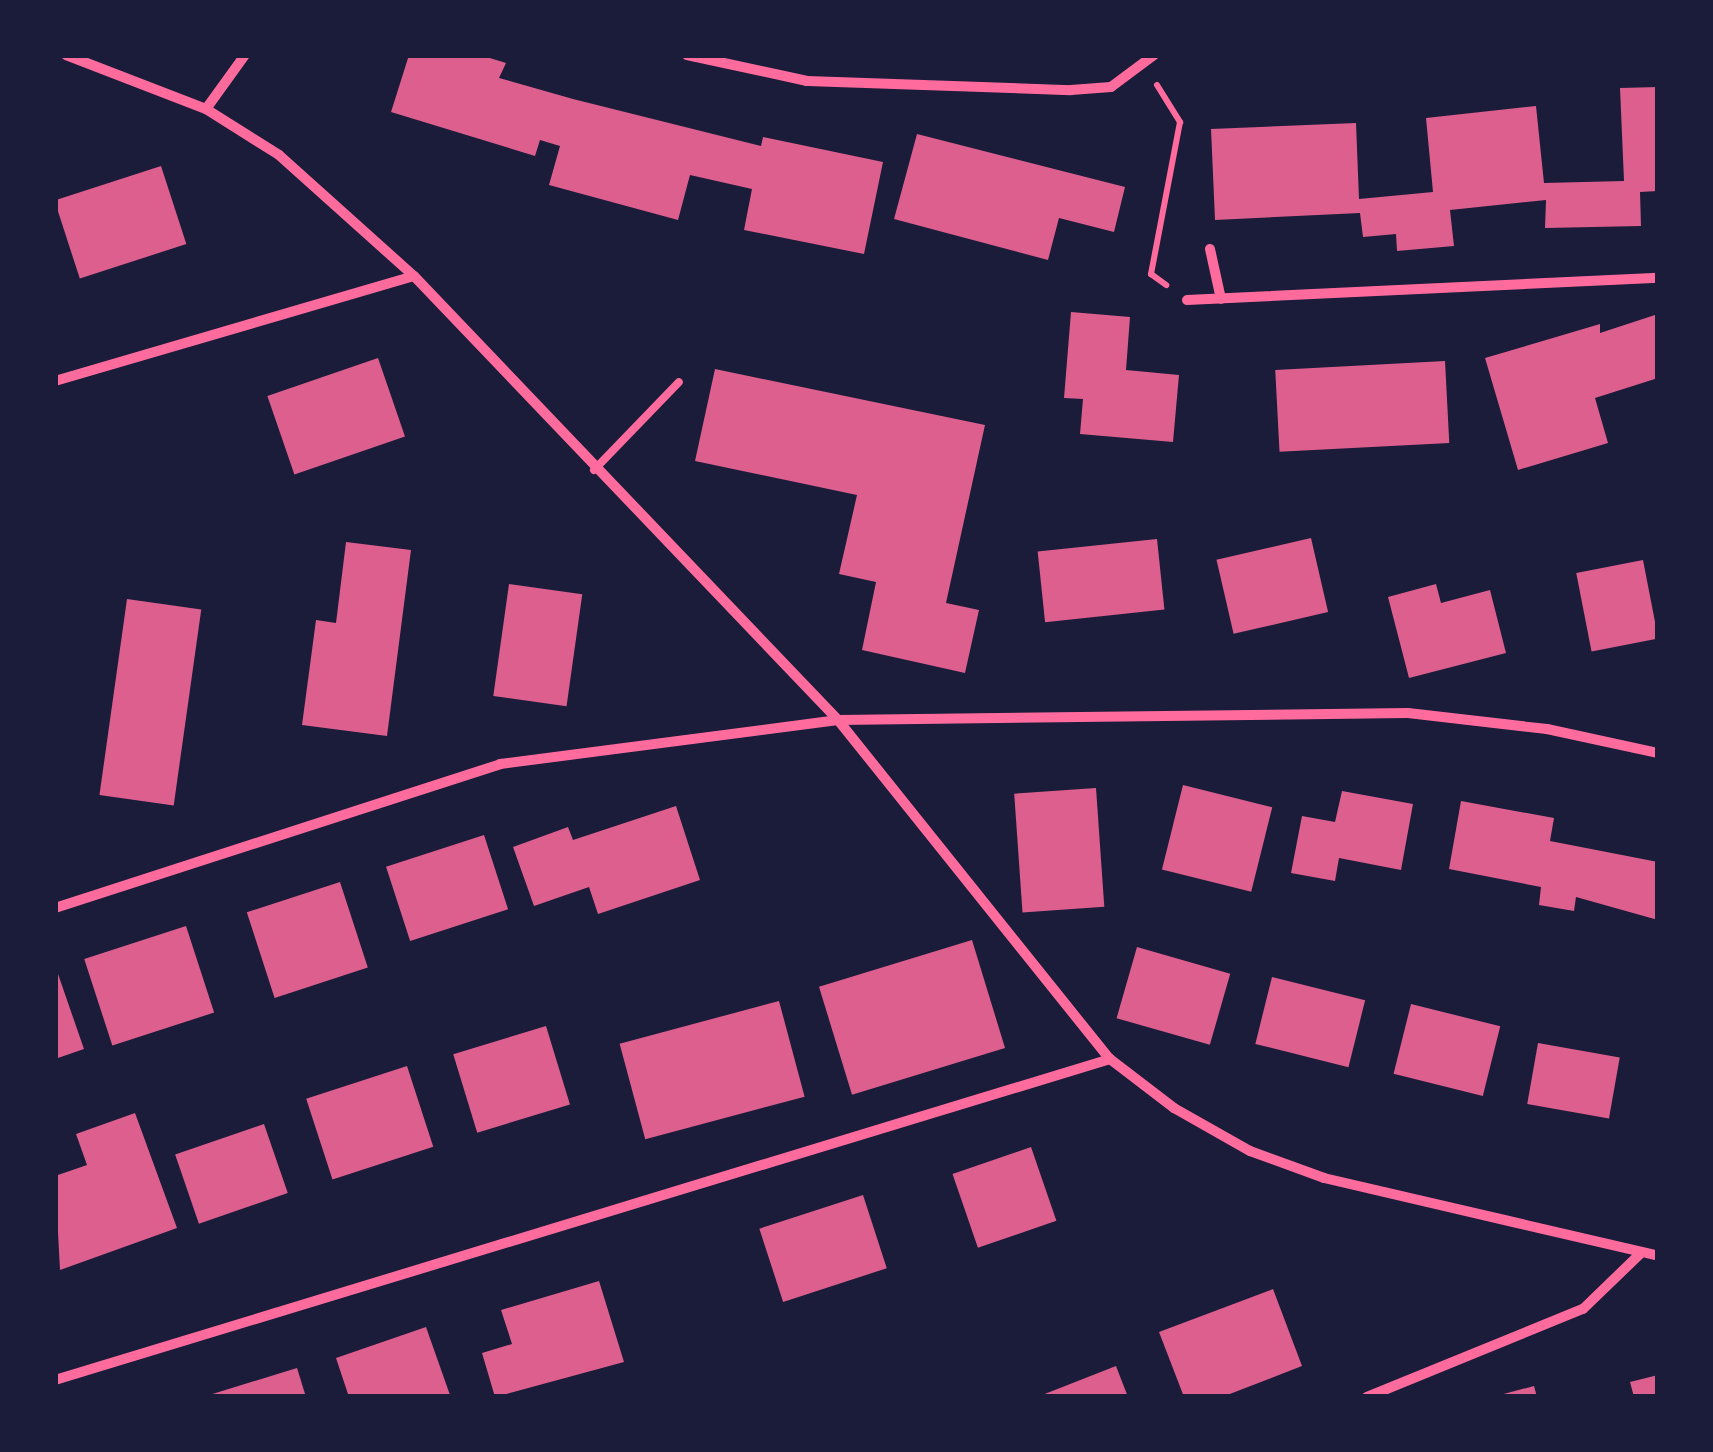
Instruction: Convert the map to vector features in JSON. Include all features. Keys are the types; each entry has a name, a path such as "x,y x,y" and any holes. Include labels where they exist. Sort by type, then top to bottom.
{"street":[{"path":"66,55 206,108 279,154 414,276 594,470 838,720 1110,1059 1174,1108 1250,1151 1324,1178 1658,1256"},
{"path":"206,108 245,55"},
{"path":"687,55 807,81 1071,90 1111,87 1146,67 1154,55"},
{"path":"1210,249 1221,300"},
{"path":"55,381 414,276"},
{"path":"1187,300 1658,278"},
{"path":"55,908 500,764 838,720 1408,713 1547,729 1658,753"},
{"path":"55,1380 1110,1059"},
{"path":"1367,1397 1583,1309 1640,1254"}],"lane":[{"path":"594,470 679,382"}],"path":[{"path":"1146,67 1180,122 1151,274 1187,300"}],"building":[{"path":"409,55 480,55 506,63 499,78 573,99 761,146 763,137 883,162 864,254 744,230 752,189 690,175 678,220 549,185 560,146 540,140 535,156 391,112"},
{"path":"1658,87 1658,191 1640,192 1641,226 1545,228 1546,200 1450,210 1454,246 1397,251 1396,234 1363,237 1360,213 1215,220 1211,129 1356,123 1359,199 1433,192 1426,118 1536,106 1544,183 1624,181 1620,88"},
{"path":"917,134 1125,187 1114,232 1059,218 1048,260 894,219"},
{"path":"161,166 186,244 80,279 55,200"},
{"path":"1071,312 1130,317 1126,370 1179,375 1173,442 1080,434 1083,399 1064,398"},
{"path":"1658,314 1658,378 1595,398 1608,443 1518,470 1485,358 1600,324 1600,333"},
{"path":"378,358 405,436 294,475 267,396"},
{"path":"1445,361 1449,443 1280,452 1275,370"},
{"path":"715,369 985,425 946,603 979,610 965,673 862,650 876,582 839,574 857,495 695,461"},
{"path":"1311,538 1328,612 1234,634 1216,560"},
{"path":"1157,539 1164,610 1045,622 1038,552"},
{"path":"346,542 411,550 387,736 302,725 316,620 336,623"},
{"path":"1643,560 1658,639 1592,652 1576,573"},
{"path":"509,584 582,594 567,706 493,696"},
{"path":"1436,584 1441,603 1490,590 1506,653 1409,678 1388,597"},
{"path":"127,599 201,609 174,806 99,795"},
{"path":"1183,785 1272,807 1251,892 1162,869"},
{"path":"1096,788 1104,907 1023,912 1014,794"},
{"path":"1342,791 1413,804 1401,870 1339,858 1335,881 1291,873 1302,816 1335,822"},
{"path":"1461,801 1554,818 1550,841 1658,862 1658,920 1576,897 1574,911 1539,905 1541,887 1449,869"},
{"path":"676,806 700,880 598,914 589,887 534,906 513,847 568,827 573,840"},
{"path":"484,835 508,909 410,941 386,867"},
{"path":"340,882 368,968 275,998 247,912"},
{"path":"186,926 214,1013 112,1046 84,959"},
{"path":"972,940 1005,1048 852,1095 819,987"},
{"path":"1137,947 1230,974 1210,1045 1117,1018"},
{"path":"58,974 84,1049 55,1059 55,976"},
{"path":"1272,977 1365,1000 1348,1067 1255,1044"},
{"path":"779,1001 805,1097 645,1139 620,1044"},
{"path":"1411,1004 1500,1026 1483,1096 1394,1074"},
{"path":"546,1026 570,1104 477,1133 453,1054"},
{"path":"1538,1043 1620,1057 1609,1118 1527,1104"},
{"path":"407,1066 433,1147 332,1180 306,1099"},
{"path":"135,1113 177,1228 60,1270 55,1176 87,1165 76,1134"},
{"path":"264,1124 288,1193 199,1224 175,1155"},
{"path":"1031,1147 1056,1221 978,1248 953,1174"},
{"path":"863,1195 887,1268 783,1302 759,1229"},
{"path":"599,1281 624,1362 495,1397 482,1353 512,1344 501,1310"},
{"path":"1273,1289 1302,1366 1222,1397 1184,1397 1159,1332"},
{"path":"426,1327 450,1395 349,1397 336,1358"},
{"path":"1116,1366 1128,1397 1037,1397"},
{"path":"297,1368 306,1397 206,1397 206,1396"},
{"path":"1658,1375 1658,1397 1634,1397 1630,1382"},
{"path":"1534,1386 1537,1397 1496,1397 1496,1396"}]}
